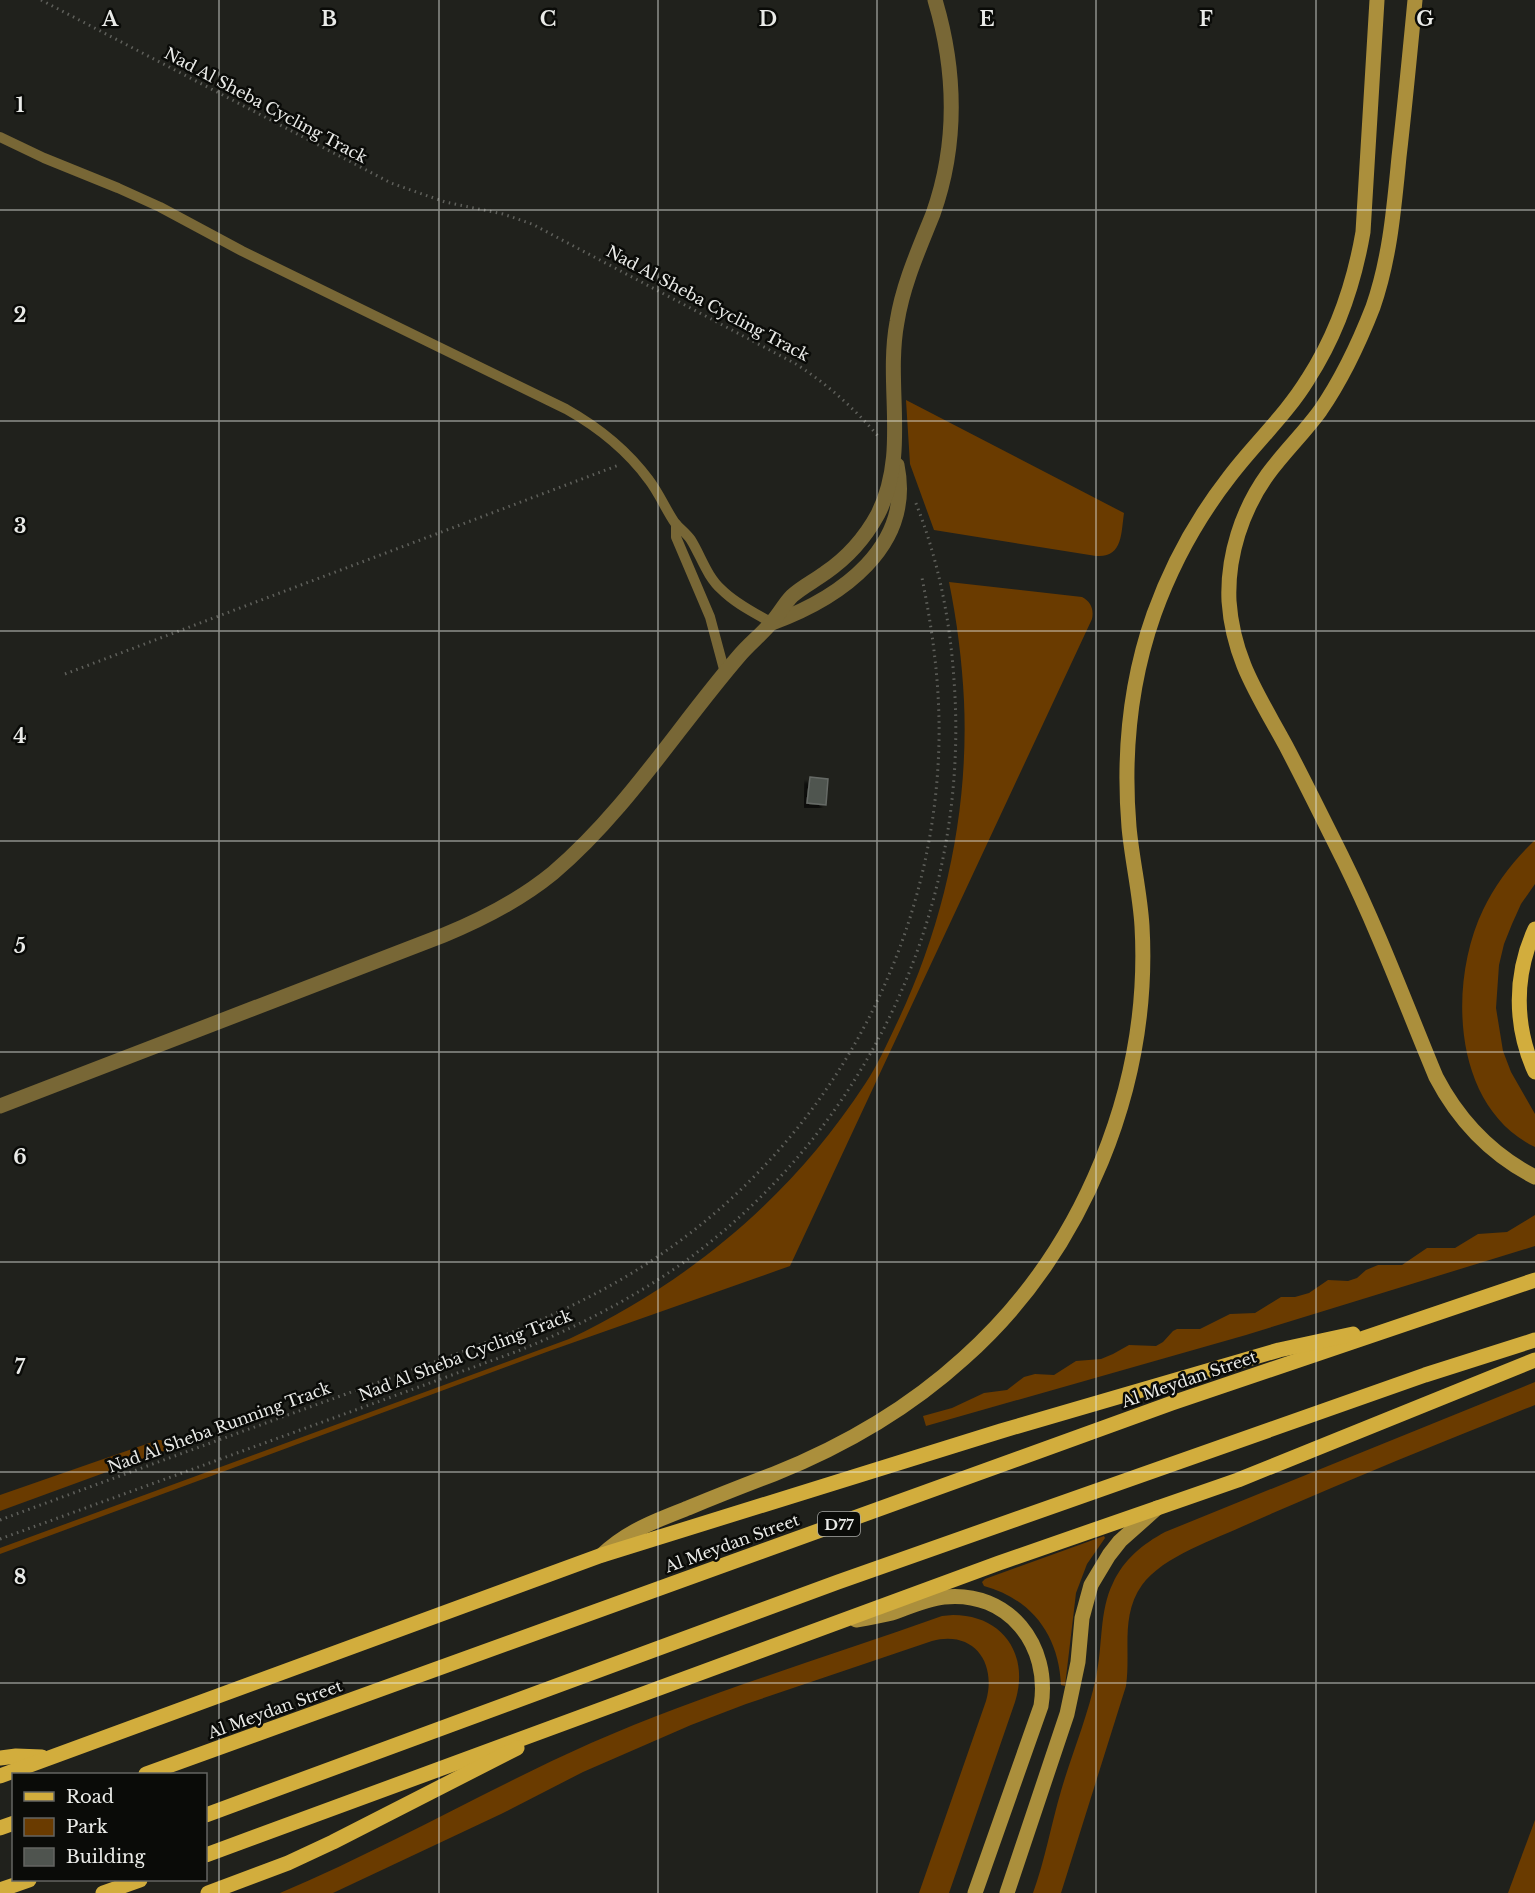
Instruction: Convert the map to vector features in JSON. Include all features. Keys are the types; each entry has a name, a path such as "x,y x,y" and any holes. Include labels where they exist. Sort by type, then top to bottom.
{"main road":[{"path":"1535,929 1525,955 1521,974 1519,1015 1527,1051 1535,1072"},
{"name":"Al Meydan Street","path":"149,1773 1161,1407 1535,1280"},
{"path":"0,1776 602,1555 990,1434 1270,1352 1315,1341 1389,1330"},
{"path":"207,1815 838,1582 1402,1383 1535,1340"},
{"path":"207,1855 1288,1461 1535,1360"},
{"path":"208,1893 288,1863 333,1842 500,1758 547,1730"},
{"path":"0,1758 24,1755 48,1757"},
{"path":"0,1890 26,1881"},
{"path":"103,1893 137,1881"}],"street":[{"path":"772,623 804,611 846,582 874,558 893,527 898,509 900,491 895,457 894,374 897,323 912,266 941,186 951,131 947,47 935,0"},
{"path":"602,1555 620,1539 642,1526 777,1473 837,1446 923,1393 968,1355 1009,1312 1047,1261 1080,1206 1111,1135 1123,1099 1138,1027 1142,991 1142,925 1130,834 1127,770 1131,707 1144,645 1166,585 1194,528 1230,476 1275,424 1307,381 1325,350 1343,309 1358,258 1364,223 1377,0"},
{"path":"1415,0 1393,219 1382,277 1363,333 1336,386 1302,434 1269,473 1246,511 1233,553 1230,575 1231,619 1235,641 1250,682 1347,866 1446,1096 1471,1130 1486,1145 1535,1177"},
{"path":"0,1106 444,935 501,909 527,892 553,873 632,792 725,673 772,623 792,596 842,560 855,547 868,531 886,494 895,457"},
{"path":"1007,1893 1069,1706 1078,1662 1082,1618 1091,1585 1109,1555 1158,1508"},
{"path":"841,1622 879,1616 945,1597 970,1598 1007,1613 1032,1642 1041,1667 1043,1693 1041,1706 975,1893"}],"lane":[{"path":"0,137 160,207 242,251 566,409 601,431 632,460 659,494 676,524 687,535 712,579 721,590 772,623"},
{"path":"676,524 679,548 710,617 725,673"}],"path":[{"name":"Nad Al Sheba Cycling Track","path":"41,0 365,171 418,194 503,214 532,224 774,351 818,378 838,395 895,457"},
{"path":"65,674 632,460"},
{"name":"Nad Al Sheba Cycling Track","path":"0,1539 518,1351 586,1322 649,1286 709,1243 770,1188 797,1158 843,1098 895,1007 923,936 944,857 951,817 955,767 956,719 953,662 941,586 914,499"},
{"name":"Nad Al Sheba Running Track","path":"0,1520 482,1344 550,1316 656,1258 713,1215 764,1167 810,1112 850,1053 878,1001 897,957 918,890 932,820 939,743 935,658 922,578"}],"green space":[{"path":"906,400 1124,513 1121,536 1116,549 1105,556 1096,556 934,530 910,464"},
{"path":"949,582 1082,597 1091,606 1092,619 790,1266 552,1350 0,1554 0,1548 569,1339 614,1316 697,1263 771,1199 805,1163 865,1084 912,989 940,909 957,826 964,743 962,671"},
{"path":"1535,840 1535,884 1521,904 1504,944 1499,965 1496,1008 1503,1051 1511,1072 1535,1114 1535,1147 1508,1128 1487,1103 1473,1074 1465,1041 1462,1007 1465,972 1472,940 1483,910 1506,872"},
{"path":"1535,1215 1535,1246 1246,1335 926,1426 923,1416 952,1408 984,1393 1007,1390 1024,1377 1035,1374 1054,1375 1076,1361 1101,1359 1129,1345 1156,1346 1177,1329 1200,1329 1230,1314 1255,1313 1281,1297 1295,1297 1309,1293 1328,1280 1348,1281 1378,1265 1402,1265 1427,1248 1455,1248 1478,1234 1507,1232"},
{"path":"1535,1382 1535,1405 1427,1448 1206,1542 1176,1557 1151,1575 1142,1585 1131,1609 1126,1686 1061,1893 1033,1893 1061,1791 1093,1692 1105,1605 1117,1574 1128,1559 1165,1532"},
{"path":"158,1440 165,1445 164,1451 0,1511 0,1495"},
{"path":"1104,1536 1105,1538 1087,1564 1076,1593 1065,1686 1061,1685 1055,1651 1040,1622 1016,1600 984,1586 982,1582"},
{"path":"942,1616 971,1617 999,1630 1015,1654 1019,1669 1019,1685 949,1893 919,1893 989,1687 985,1662 979,1653 960,1640 947,1639 932,1641 691,1725 583,1772 501,1814 333,1893 280,1893 359,1857 552,1761 634,1725 765,1676"},
{"path":"1535,1820 1535,1893 1508,1893"}],"building":[{"path":"810,777 828,779 826,805 807,803"}]}
